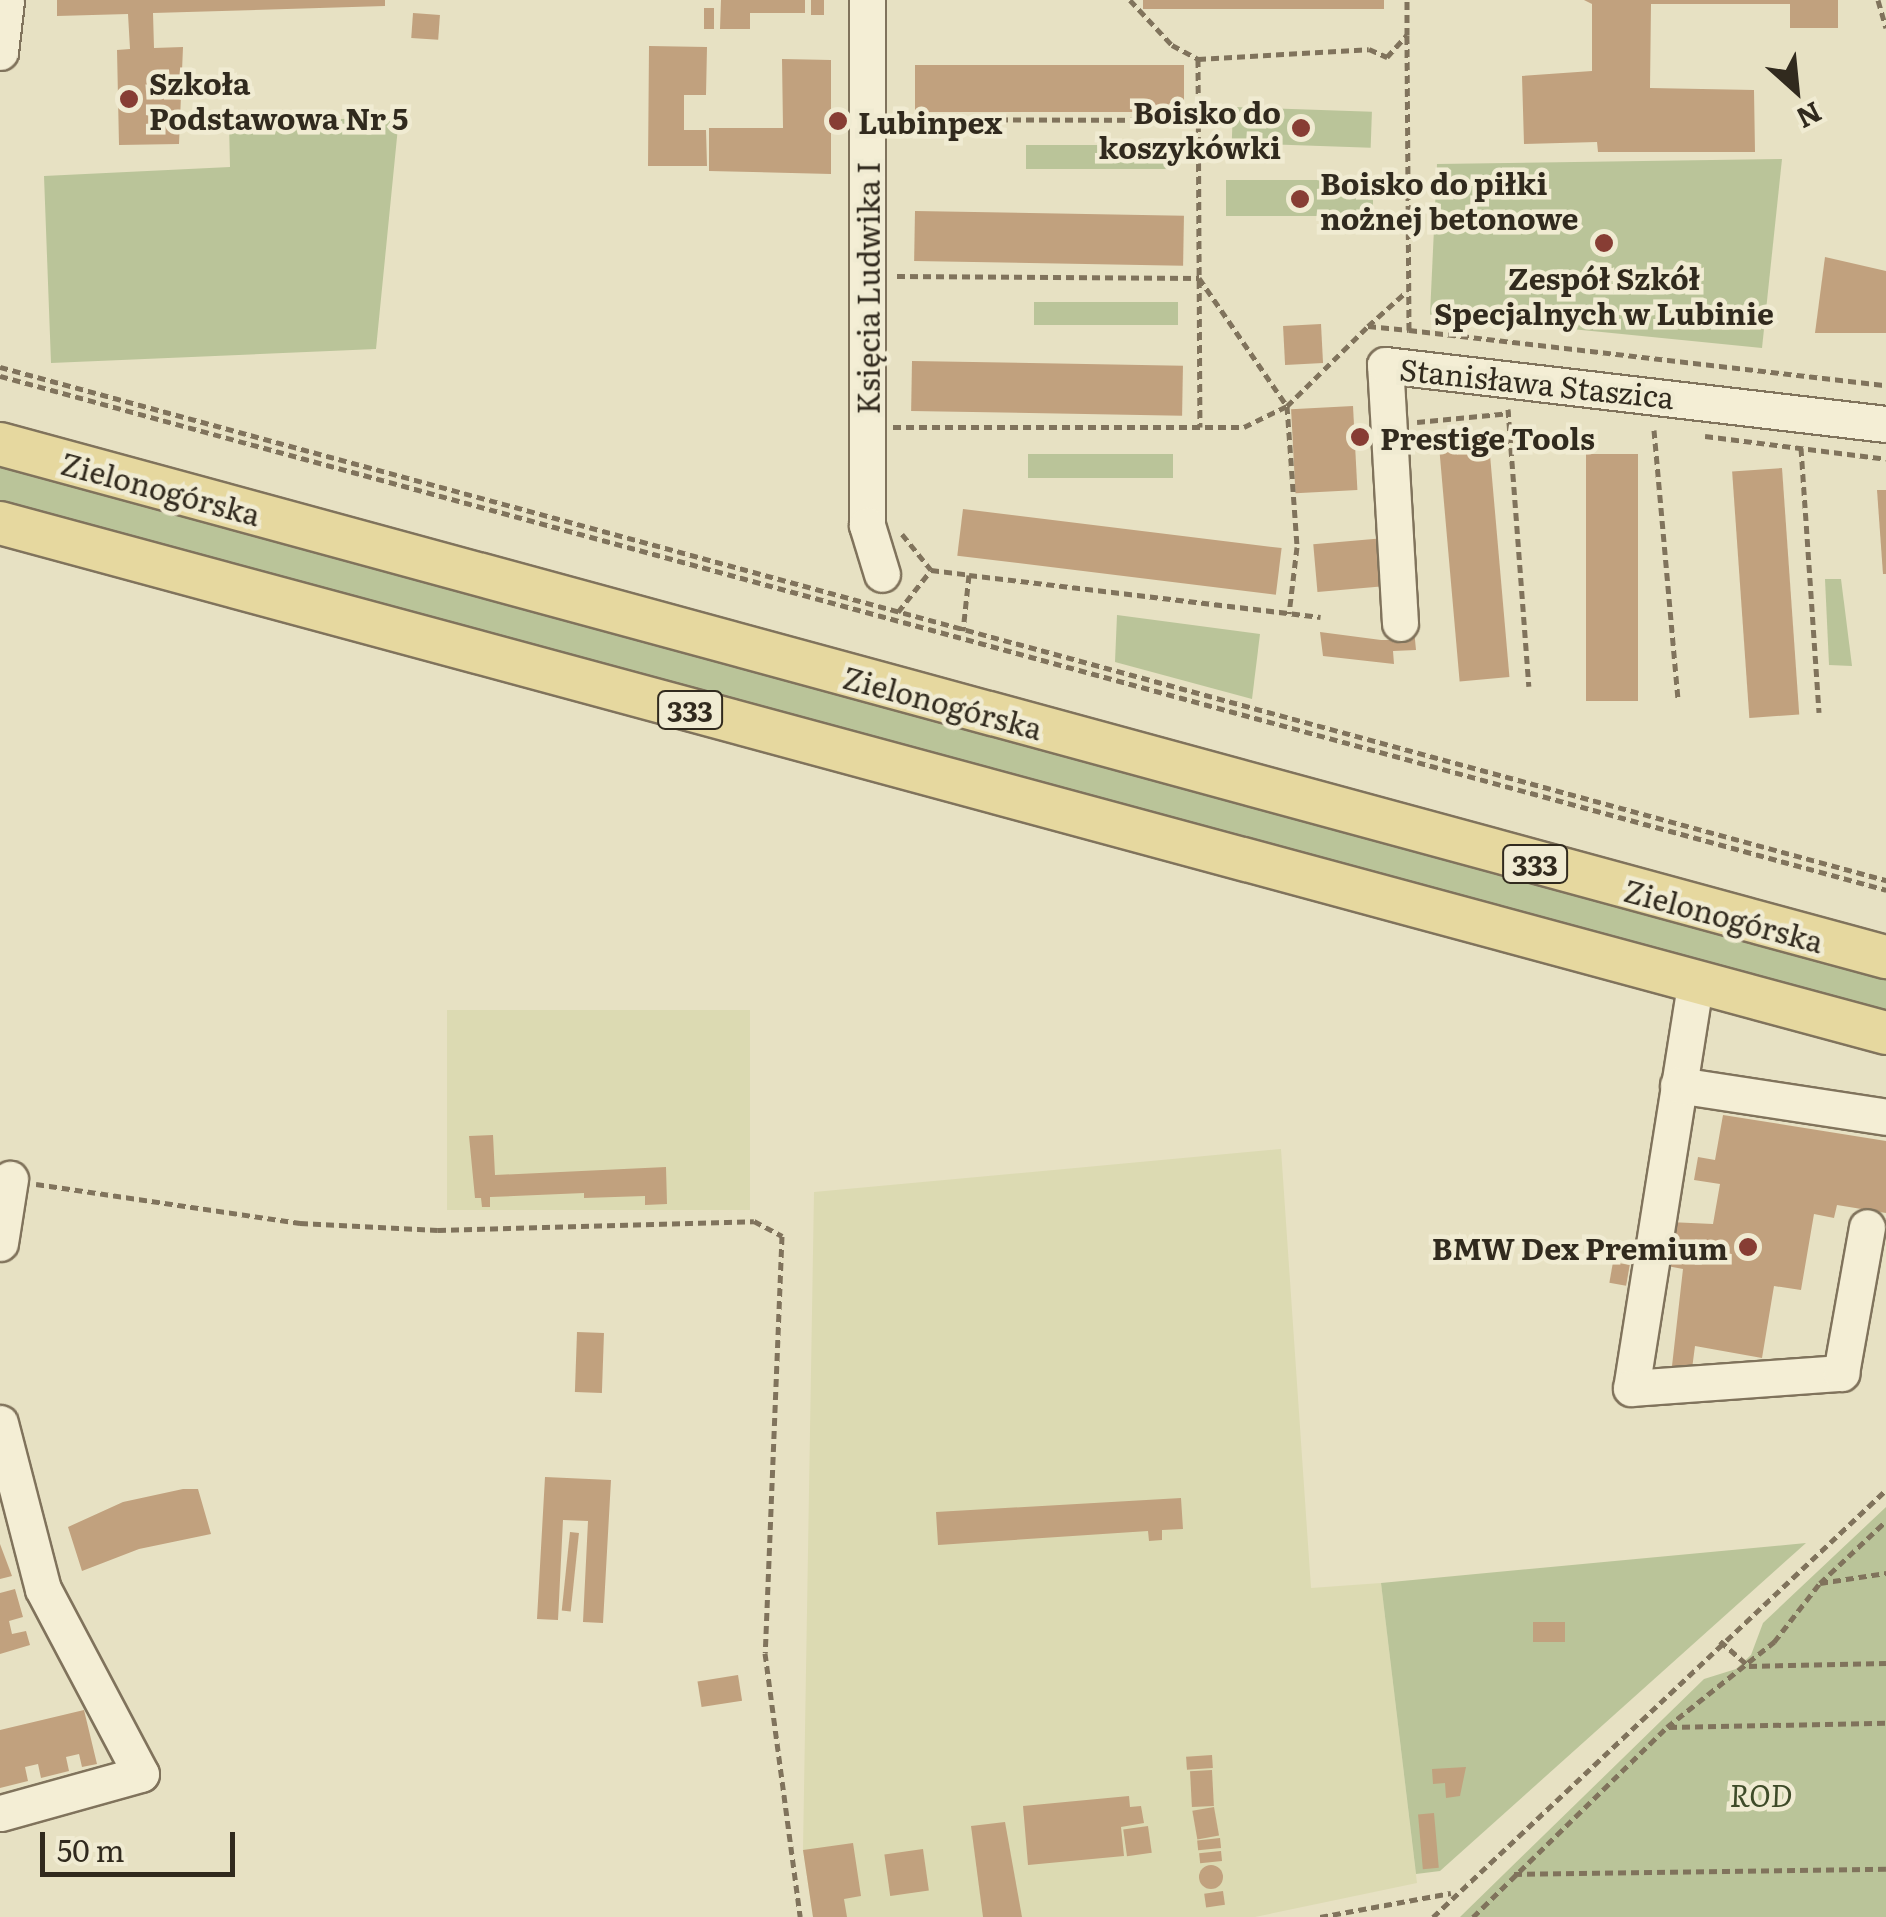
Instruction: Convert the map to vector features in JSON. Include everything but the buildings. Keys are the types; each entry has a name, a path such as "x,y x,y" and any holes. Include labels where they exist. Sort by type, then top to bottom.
{"main road":[{"name":"Zielonogórska","path":"0,444 1886,957"},
{"name":"333","path":"0,522 1695,985 1886,1033"}],"street":[{"path":"0,52 6,0"},
{"name":"Księcia Ludwika I","path":"866,0 866,525 882,574"},
{"name":"Stanisława Staszica","path":"1400,623 1385,365 1510,359 1886,424"},
{"path":"1695,985 1631,1388 1842,1374 1866,1226"},
{"path":"1678,1085 1886,1117"},
{"path":"0,1243 10,1179"},
{"path":"0,1424 43,1589 141,1774 0,1813"}],"path":[{"path":"1130,0 1172,45 1198,58 1369,49 1387,57 1407,35"},
{"path":"1407,0 1409,330"},
{"path":"1878,0 1886,28"},
{"path":"1198,58 1200,427"},
{"path":"888,120 1198,120"},
{"path":"890,276 1199,278"},
{"path":"1199,278 1287,406 1297,547 1289,614"},
{"path":"888,427 1244,427 1287,406 1407,291"},
{"path":"1368,326 1409,330 1510,359 1886,386"},
{"path":"1510,359 1508,412 1529,686"},
{"path":"0,368 1886,880"},
{"path":"0,376 1886,890"},
{"path":"888,408 888,446"},
{"path":"1389,425 1508,412 1526,415"},
{"path":"1636,428 1673,432"},
{"path":"1654,430 1678,698"},
{"path":"1691,434 1886,458"},
{"path":"1802,448 1819,712"},
{"path":"895,526 931,570 1320,617"},
{"path":"898,612 931,570"},
{"path":"963,631 970,575"},
{"path":"10,1179 300,1223 438,1230 754,1221 782,1236 765,1653 800,1917"},
{"path":"1433,1917 1720,1642 1886,1490"},
{"path":"1474,1917 1513,1874 1667,1727 1749,1666 1820,1583 1886,1521"},
{"path":"1820,1583 1886,1573"},
{"path":"1720,1642 1749,1666 1886,1664"},
{"path":"1667,1727 1886,1723"},
{"path":"1513,1874 1886,1869"},
{"path":"1320,1917 1454,1893"}],"shaded area":[{"path":"447,1010 750,1010 750,1210 447,1210"},
{"path":"1281,1149 1311,1588 1381,1583 1417,1883 1255,1917 813,1917 803,1850 814,1192"}],"green space":[{"name":"Boisko do koszykówki","path":"1233,107 1372,112 1371,148 1232,143"},
{"path":"399,117 376,349 51,363 44,176 230,167 229,123"},
{"path":"1026,145 1170,145 1170,169 1026,169"},
{"path":"1782,159 1762,348 1430,315 1437,164"},
{"name":"Boisko do piłki nożnej betonowe","path":"1226,180 1373,180 1373,216 1226,216"},
{"path":"1034,302 1178,302 1178,325 1034,325"},
{"path":"1028,454 1173,454 1173,478 1028,478"},
{"path":"0,456 1886,969 1886,1012 0,507"},
{"path":"1825,579 1841,579 1852,666 1829,665"},
{"path":"1117,615 1260,634 1252,699 1115,662"},
{"name":"ROD","path":"1886,1507 1886,1917 1460,1917 1704,1679 1736,1669 1751,1655 1763,1623"},
{"path":"1806,1543 1440,1871 1416,1874 1381,1583"}],"place":[{"name":"Szkoła Podstawowa Nr 5","path":"129,99"},
{"name":"Lubinpex","path":"838,121"},
{"name":"Boisko do koszykówki","path":"1301,128"},
{"name":"Boisko do piłki nożnej betonowe","path":"1300,199"},
{"name":"Zespół Szkół Specjalnych w Lubinie","path":"1604,243"},
{"name":"Prestige Tools","path":"1360,437"},
{"name":"BMW Dex Premium","path":"1748,1247"}]}
